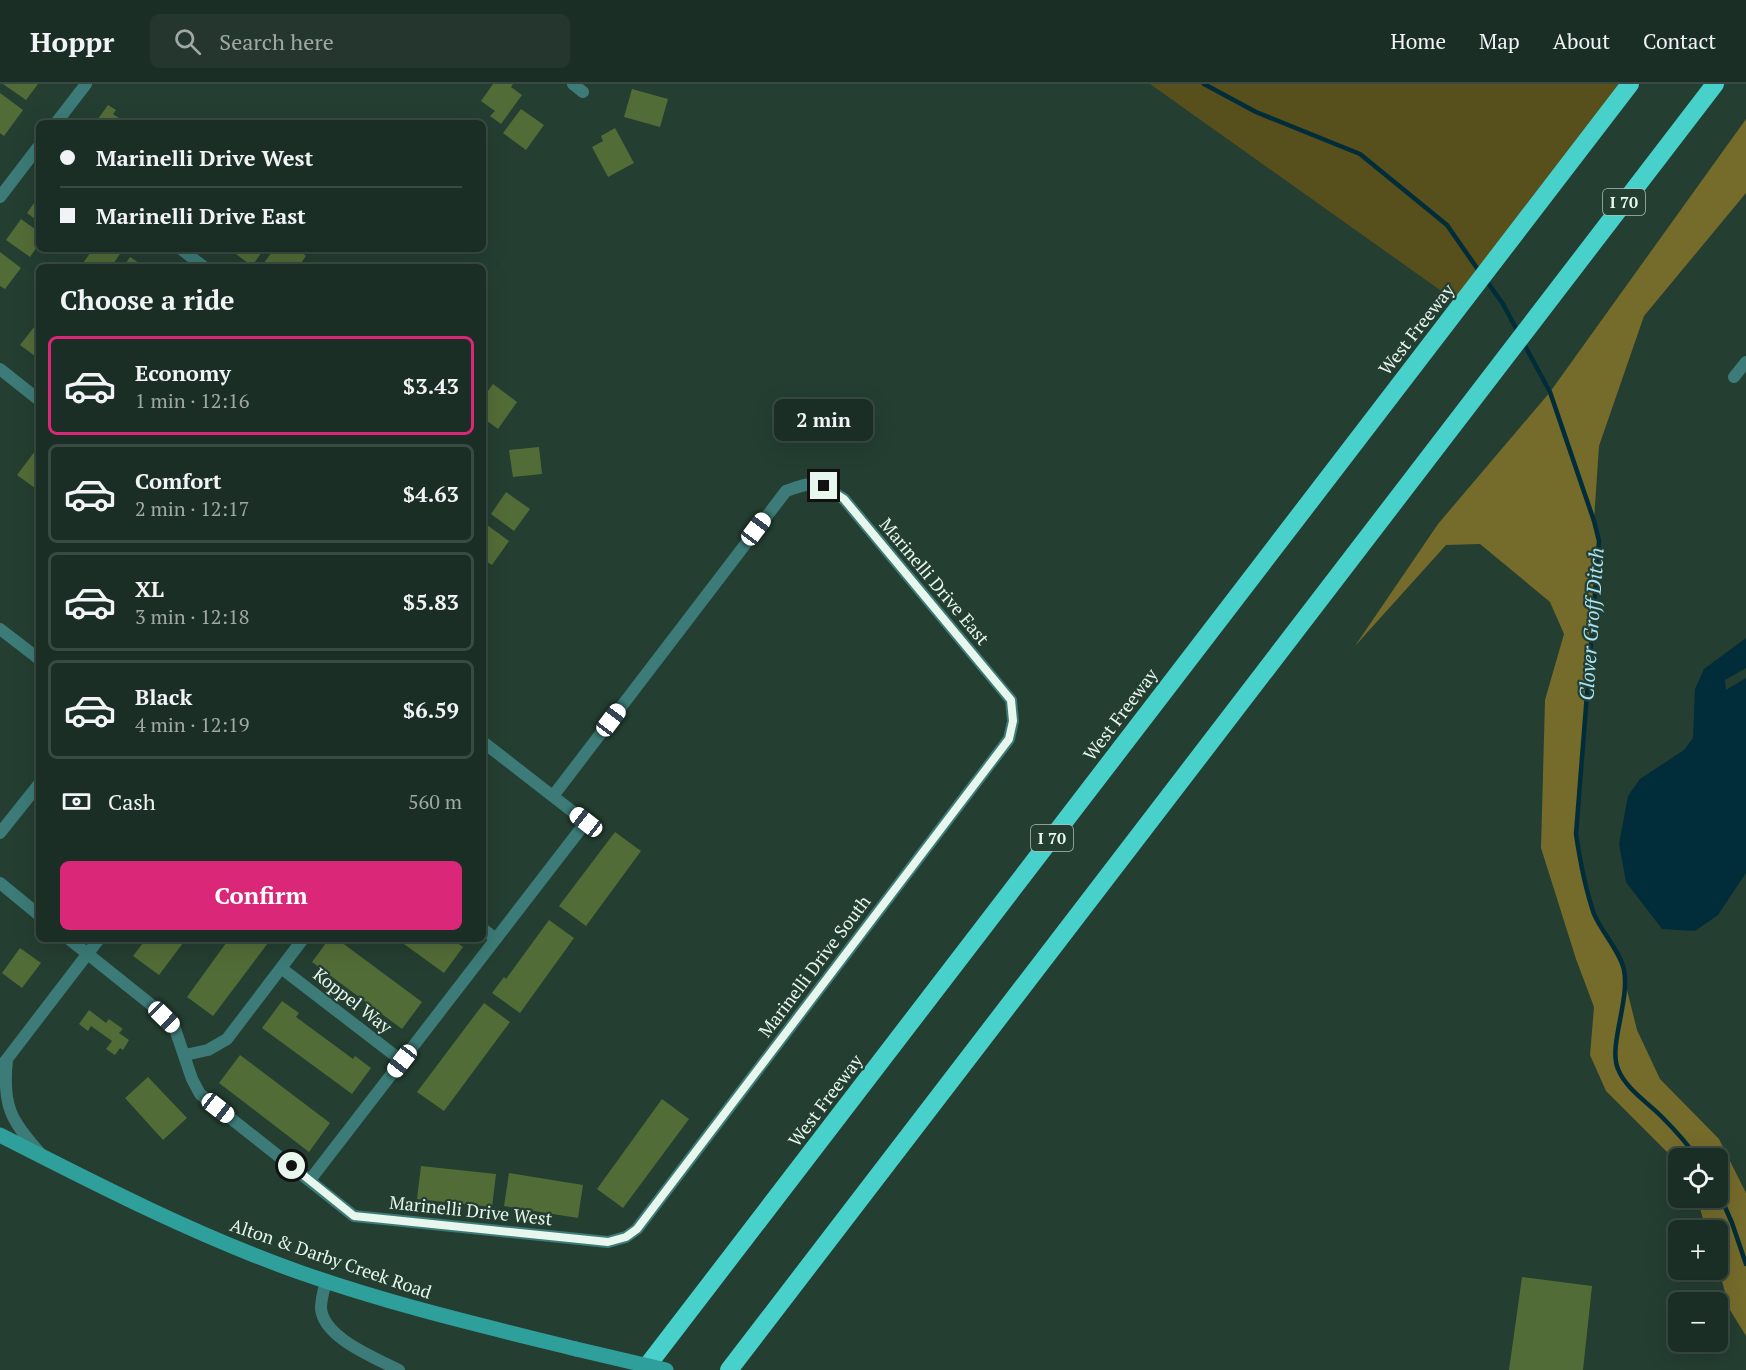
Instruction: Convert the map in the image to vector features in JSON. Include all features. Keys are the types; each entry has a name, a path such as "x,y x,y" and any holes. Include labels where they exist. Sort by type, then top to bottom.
{"highway":[{"name":"West Freeway","path":"644,1370 1630,84"},
{"name":"I 70","path":"729,1370 1715,84"}],"main road":[{"name":"Alton & Darby Creek Road","path":"0,1135 139,1205 220,1241 326,1281 439,1315 666,1370"}],"street":[{"path":"58,120 86,84"},
{"path":"0,197 36,150"},
{"path":"185,252 200,264"},
{"path":"1734,377 1746,362"},
{"path":"0,369 36,397"},
{"name":"Marinelli Drive East","path":"553,796 786,491 808,483 824,486 844,499 1011,700 1013,721"},
{"path":"0,629 36,657"},
{"name":"Marinelli Drive South","path":"637,1229 1009,739 1013,721"},
{"path":"310,1180 586,822 486,744"},
{"path":"0,833 36,788"},
{"path":"0,883 36,913"},
{"path":"486,931 496,939"},
{"name":"Marinelli Drive West","path":"73,942 154,1007 174,1026 192,1079 200,1094 354,1216 608,1242 626,1237 637,1229"},
{"path":"44,1158 16,1124 7,1102 4,1063 97,942"},
{"path":"184,1055 208,1050 227,1039 301,942"},
{"name":"Koppel Way","path":"281,968 402,1061"},
{"path":"326,1281 321,1307 327,1324 344,1340 399,1370"}],"shaded area":[{"path":"1150,84 1630,84 1461,305"},
{"path":"1746,119 1746,193 1644,316 1599,446 1594,521 1599,541 1576,834 1580,863 1595,915 1624,967 1626,986 1637,1030 1660,1079 1719,1139 1724,1148 1668,1148 1668,1153 1606,1091 1590,1055 1594,1007 1576,959 1541,848 1545,700 1564,634 1550,602 1480,544 1446,545 1355,646 1438,524 1550,392"},
{"path":"1728,1157 1746,1193 1746,1336 1730,1310 1728,1292 1725,1292 1722,1280 1728,1280 1728,1220 1703,1220 1700,1208 1728,1208"}],"water":[{"path":"1746,638 1746,668 1725,680 1726,690 1746,678 1746,873 1718,915 1695,931 1662,929 1626,882 1619,844 1628,796 1640,779 1684,750 1693,738 1695,689 1704,669"}],"building":[{"path":"3,84 38,84 26,100"},
{"path":"493,84 513,84 511,87 522,95 501,124 490,116 495,111 481,101"},
{"path":"632,89 668,99 660,127 624,117"},
{"path":"0,93 23,110 4,136 0,133"},
{"path":"108,105 116,110 113,114 122,120 97,120"},
{"path":"521,109 544,125 526,150 503,133"},
{"path":"615,128 634,163 608,177 592,147 603,141 601,136"},
{"path":"36,200 36,220 27,213"},
{"path":"21,219 36,230 36,248 30,257 6,240"},
{"path":"0,252 21,268 5,289 0,286"},
{"path":"91,252 121,252 113,264 83,263"},
{"path":"233,252 262,252 253,264 249,264"},
{"path":"272,252 301,252 306,256 300,264 263,264"},
{"path":"130,257 140,264 125,264"},
{"path":"36,325 36,357 20,345"},
{"path":"493,384 517,402 498,429 486,420 486,394"},
{"path":"539,447 542,474 513,477 509,450"},
{"path":"36,450 36,489 17,475"},
{"path":"506,492 530,509 514,531 491,514"},
{"path":"486,524 509,541 492,565 486,561"},
{"path":"615,832 641,851 586,926 559,906"},
{"path":"549,920 574,938 520,1013 492,993 504,977 506,979"},
{"path":"144,942 184,942 159,975 133,956"},
{"path":"227,942 269,942 213,1016 187,997"},
{"path":"327,942 341,942 422,1002 402,1029 312,962"},
{"path":"401,942 456,942 463,947 444,973"},
{"path":"20,948 41,963 22,988 2,973"},
{"path":"282,1001 299,1013 296,1017 353,1059 355,1056 371,1068 352,1094 262,1028"},
{"path":"484,1003 510,1022 444,1111 417,1092"},
{"path":"89,1010 106,1023 109,1019 123,1029 119,1033 129,1040 123,1050 120,1048 115,1055 106,1049 112,1041 91,1026 88,1031 79,1024"},
{"path":"240,1055 330,1123 309,1152 219,1083"},
{"path":"148,1077 187,1118 163,1140 125,1098"},
{"path":"662,1099 689,1119 623,1208 597,1189"},
{"path":"421,1166 496,1174 492,1207 417,1199"},
{"path":"509,1173 583,1185 578,1218 504,1206"},
{"path":"1522,1277 1592,1286 1583,1370 1509,1370"}],"waterway":[{"name":"Clover Groff Ditch","path":"1204,84 1256,112 1360,154 1447,225 1479,271"},
{"name":"Clover Groff Ditch","path":"1486,280 1503,304 1518,332"},
{"name":"Clover Groff Ditch","path":"1523,342 1550,392 1599,541 1576,834 1583,874 1594,914 1619,956 1624,970 1624,995 1616,1048 1618,1069 1626,1083 1671,1126 1690,1148"},
{"name":"Clover Groff Ditch","path":"1725,1208 1746,1264"}],"route":[{"path":"292,1166 354,1216 608,1242 626,1237 637,1229 1009,739 1013,721 1011,700 844,499 824,486"}]}
